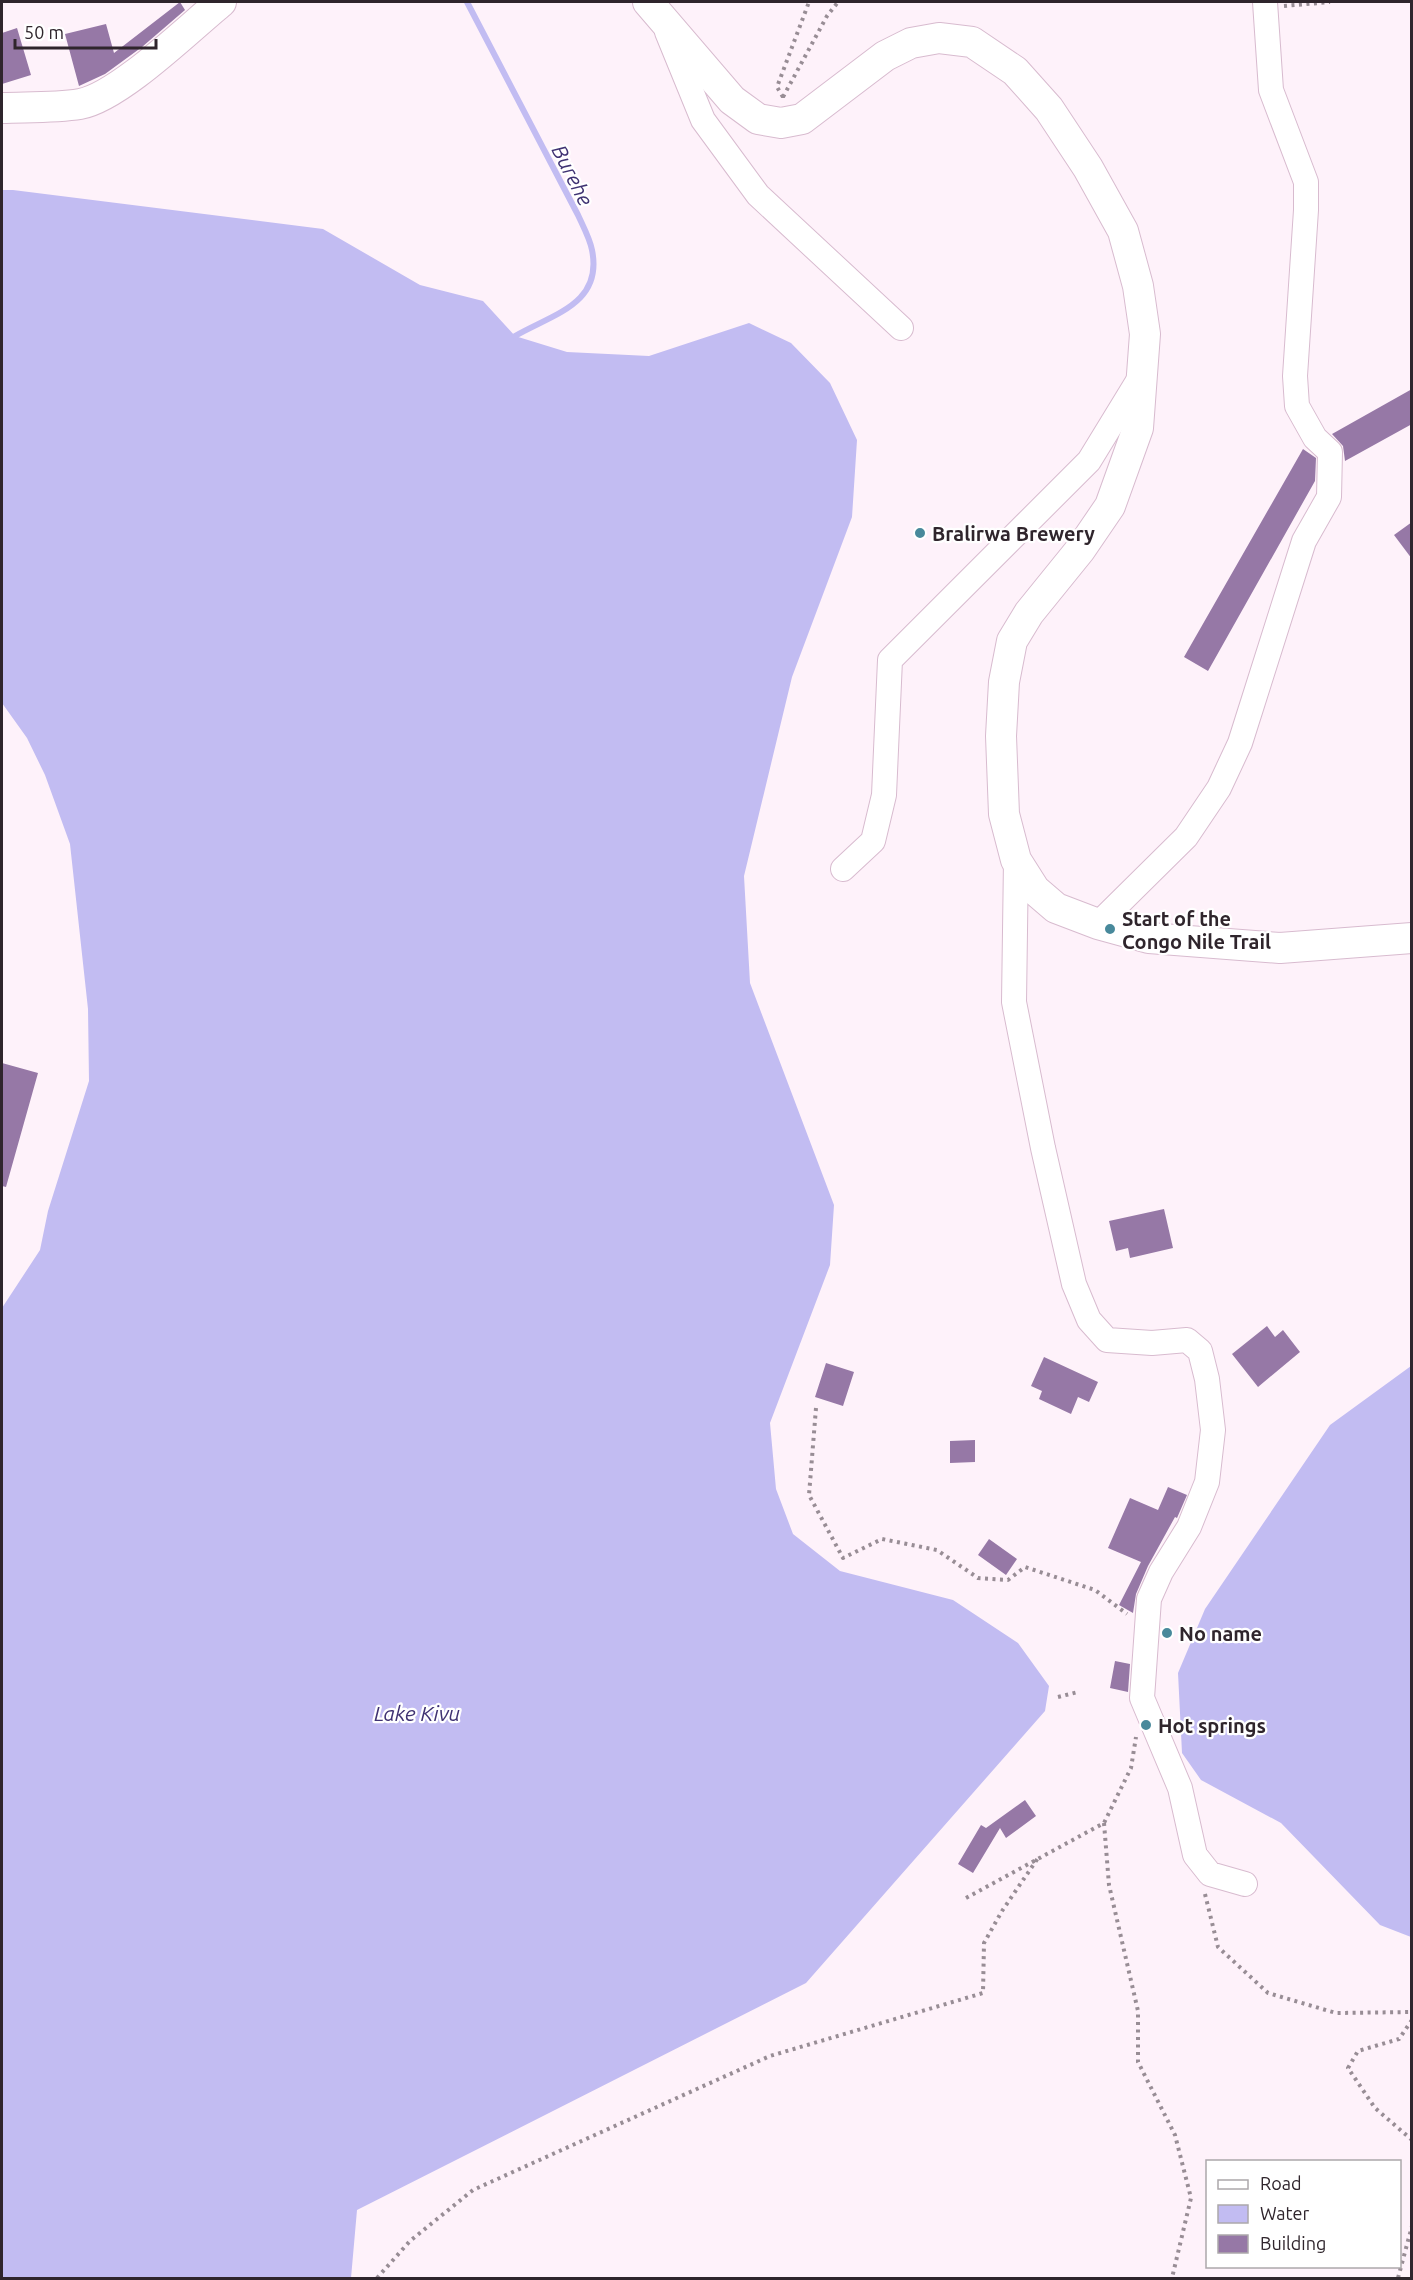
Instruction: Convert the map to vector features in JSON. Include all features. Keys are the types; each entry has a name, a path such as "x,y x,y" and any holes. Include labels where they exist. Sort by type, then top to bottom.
{"main road":[{"path":"2,108 79,104 102,96 122,84 221,2"},
{"path":"655,11 732,100 758,119 781,123 802,119 885,56 911,43 939,38 972,42 1015,70 1049,109 1088,168 1123,231 1138,286 1145,334 1138,428 1110,506 1080,550 1029,613 1012,641 1004,682 1001,736 1004,814 1016,860 1035,890 1056,908 1098,924 1149,938 1280,948 1412,938"}],"street":[{"path":"1098,924 1186,837 1219,788 1240,743 1304,541 1329,497 1330,452 1315,438 1297,406 1295,376 1306,182 1271,90 1265,4"},
{"path":"655,11 704,120 758,195 901,328"},
{"path":"843,868 873,841 884,795 890,660 1089,461 1142,374"},
{"path":"1016,860 1014,1002 1043,1148 1074,1284 1089,1320 1107,1340 1152,1343 1187,1340 1200,1352 1207,1379 1213,1430 1207,1482 1189,1527 1161,1572 1149,1599 1142,1698 1180,1788 1195,1855 1210,1874 1245,1884"}],"path":[{"path":"783,97 777,87 809,2"},
{"path":"775,101 783,97 827,16 838,2"},
{"path":"1265,4 1330,2"},
{"path":"816,1408 809,1495 843,1558 882,1539 937,1550 978,1578 1008,1580 1025,1567 1095,1590 1125,1613 1148,1621"},
{"path":"1058,1697 1078,1692"},
{"path":"1137,1733 1131,1768 1104,1823 1109,1885 1138,2011 1138,2062 1175,2135 1191,2198 1172,2278"},
{"path":"966,1898 1104,1823"},
{"path":"377,2278 410,2241 473,2190 770,2056 983,1993 984,1943 1002,1911 1038,1858"},
{"path":"1204,1890 1218,1947 1268,1993 1336,2013 1412,2012"},
{"path":"1412,2020 1399,2039 1358,2051 1348,2068 1375,2108 1412,2140"},
{"path":"1401,2267 1412,2226"}],"water":[{"name":"Lake Kivu","path":"2,190 323,229 420,285 483,301 515,336 567,352 649,356 749,323 791,343 830,383 857,440 852,517 792,677 744,876 750,983 834,1205 830,1265 770,1423 776,1489 793,1534 840,1571 953,1600 1018,1643 1049,1686 1045,1711 806,1983 357,2210 351,2278 2,2278 2,1308 40,1250 48,1211 89,1081 88,1009 70,844 45,775 27,738 2,703"},
{"path":"1411,1366 1411,1937 1380,1925 1281,1823 1201,1780 1182,1753 1178,1673 1205,1609 1330,1425"}],"building":[{"path":"180,2 185,10 142,47 105,74 79,86 65,34 106,24 114,53"},
{"path":"17,28 31,75 2,84 2,33"},
{"path":"1412,389 1412,424 1345,461 1343,446 1332,434"},
{"path":"1303,449 1316,458 1315,481 1208,671 1184,657"},
{"path":"1412,522 1412,559 1394,535"},
{"path":"2,1063 38,1073 6,1187 2,1186"},
{"path":"1164,1209 1173,1248 1130,1258 1128,1248 1116,1251 1109,1221"},
{"path":"1267,1326 1275,1337 1283,1330 1300,1352 1258,1387 1232,1354"},
{"path":"1044,1357 1098,1382 1089,1402 1078,1397 1071,1414 1039,1399 1042,1391 1031,1386"},
{"path":"826,1363 854,1372 843,1406 815,1397"},
{"path":"975,1440 975,1462 950,1463 950,1441"},
{"path":"1168,1487 1187,1495 1177,1518 1175,1517 1148,1566 1136,1594 1133,1613 1119,1605 1141,1562 1108,1548 1130,1498 1158,1510"},
{"path":"989,1539 1017,1559 1006,1575 978,1555"},
{"path":"1115,1661 1130,1664 1128,1692 1110,1688"},
{"path":"1025,1800 1036,1816 1006,1838 1000,1828 973,1873 958,1864 981,1825 986,1828"}],"waterway":[{"name":"Burehe","path":"467,2 578,215 592,250 593,268 590,283 582,295 559,313 515,336"}],"place":[{"name":"Bralirwa Brewery","path":"920,533"},
{"name":"Start of the Congo Nile Trail","path":"1110,929"},
{"name":"No name","path":"1167,1633"},
{"name":"Hot springs","path":"1146,1725"}]}
